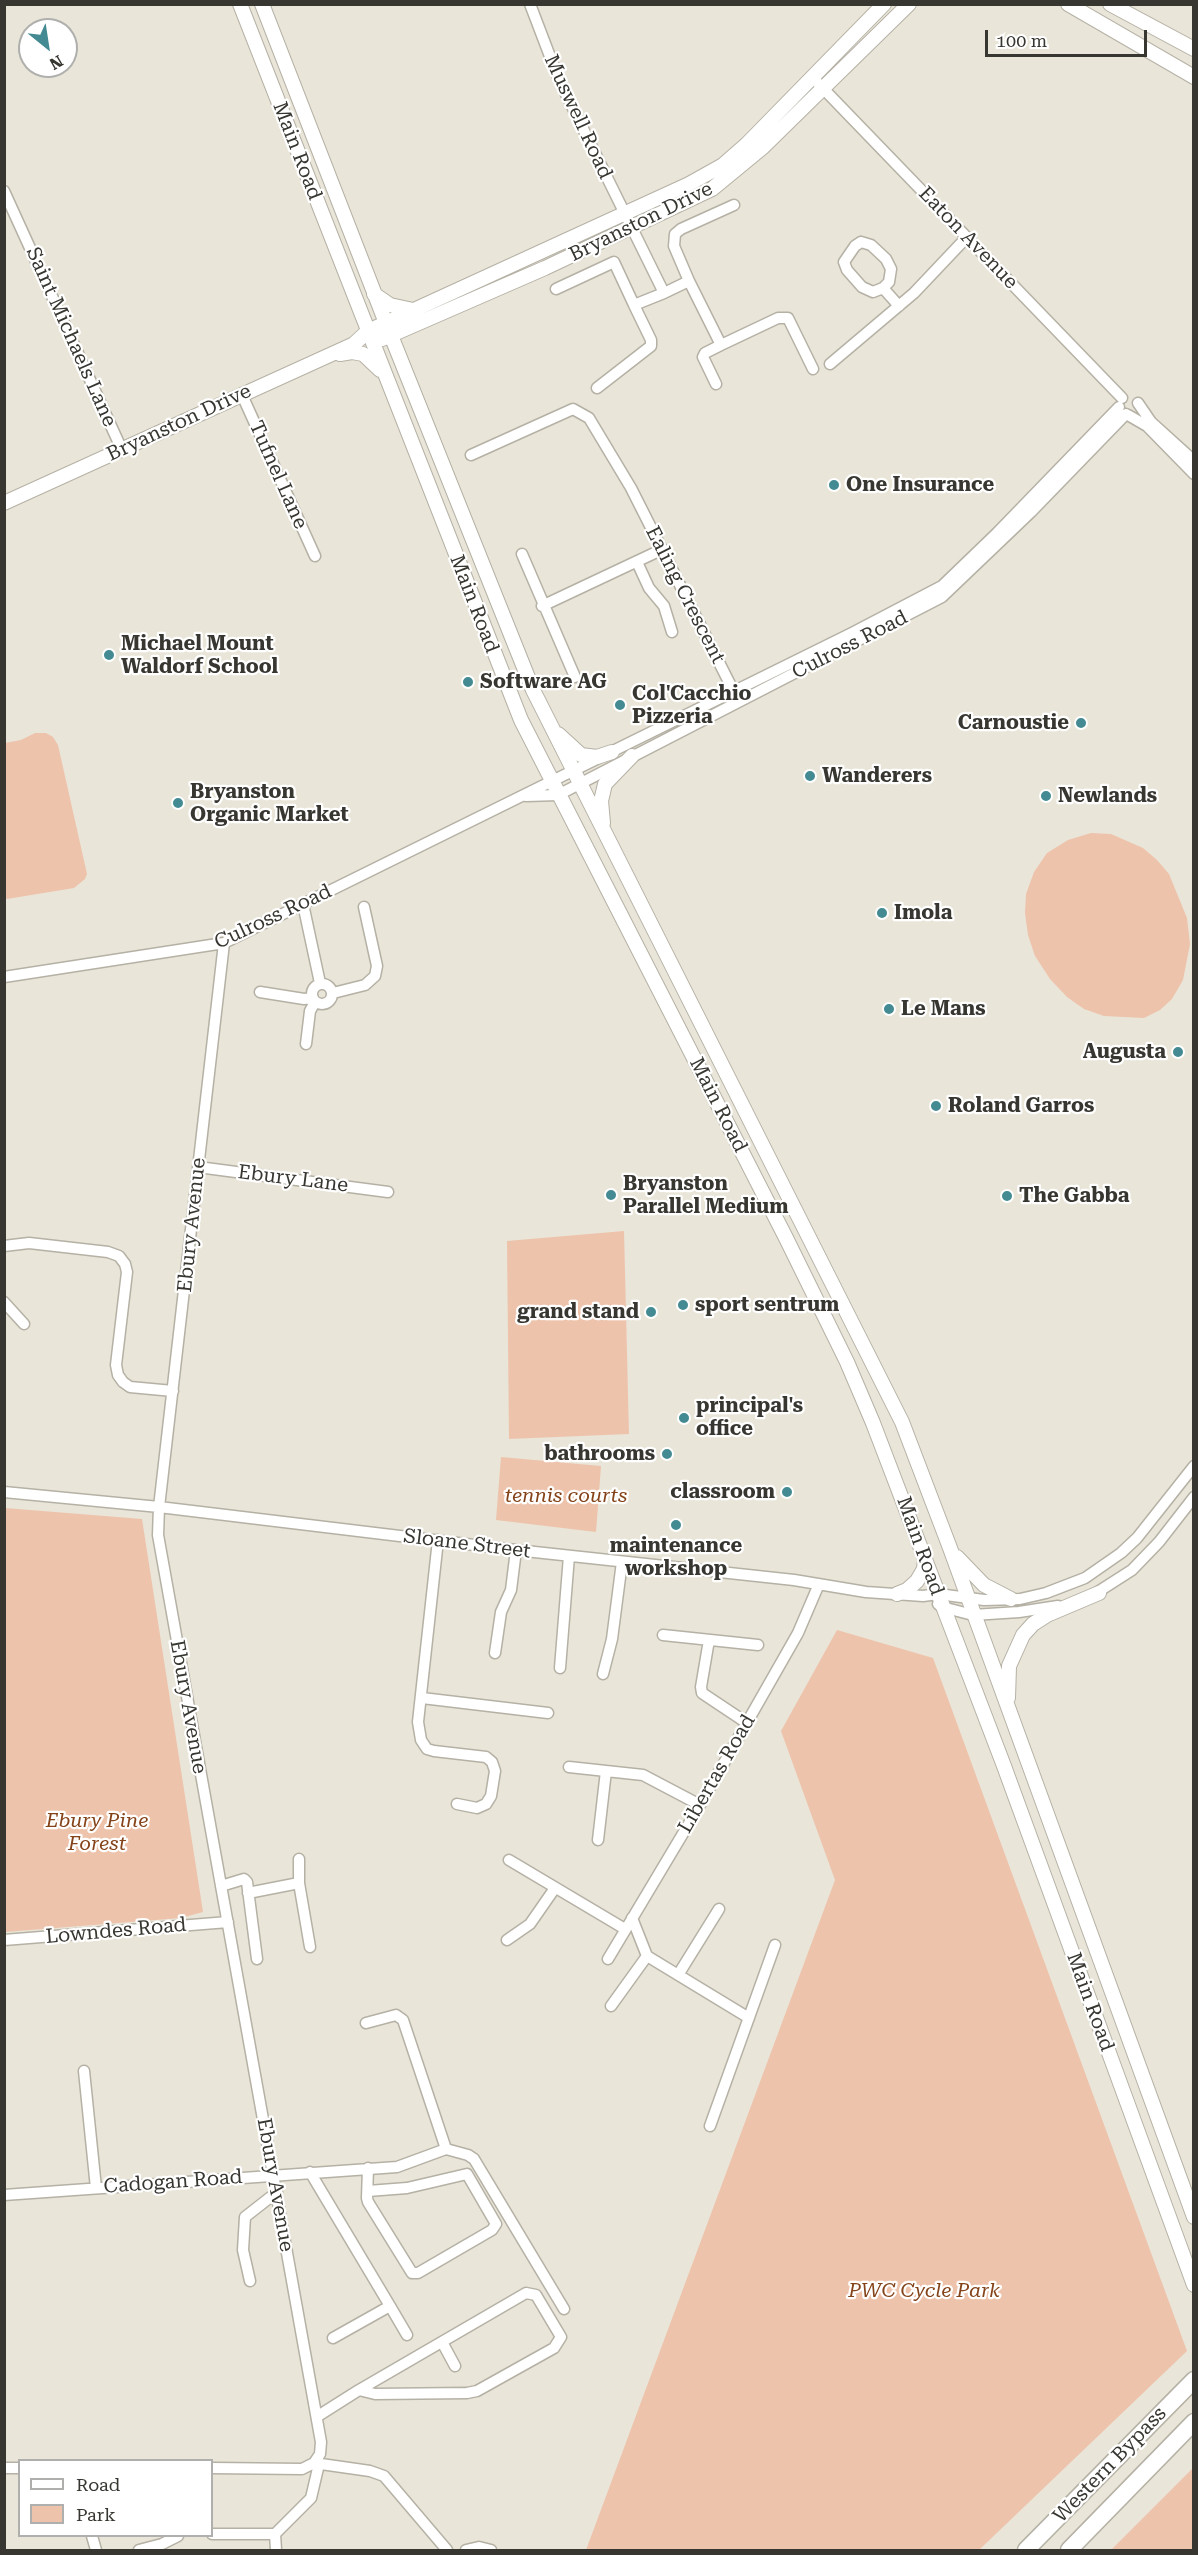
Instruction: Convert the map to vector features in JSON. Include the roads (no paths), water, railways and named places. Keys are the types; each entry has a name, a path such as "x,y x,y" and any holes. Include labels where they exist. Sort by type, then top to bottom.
{"highway":[{"name":"Western Bypass","path":"1026,2550 1194,2380"},
{"name":"Western Bypass","path":"1069,2550 1194,2422"}],"main road":[{"name":"Main Road","path":"240,4 504,682 551,782 822,1309 873,1423 926,1557 936,1599 1008,1777 1194,2285"},
{"name":"Main Road","path":"262,4 374,294 520,660 575,778 886,1389 909,1439 1194,2217"},
{"name":"Bryanston Drive","path":"388,329 414,310 625,215 723,165 747,144 885,4"},
{"name":"Bryanston Drive","path":"4,503 388,329 632,228 700,196 721,184 824,88 909,4"},
{"path":"1068,4 1194,77"},
{"path":"1110,4 1194,49"},
{"path":"374,294 390,305 414,310"},
{"path":"325,357 347,352 363,354 374,362 385,376"},
{"path":"550,726 581,755 597,757 612,752"},
{"path":"604,832 601,808 605,784 632,756"},
{"path":"950,1548 984,1585 1011,1599"},
{"path":"897,1594 907,1590 917,1581 924,1569 926,1557"},
{"path":"1009,1708 1007,1681 1010,1666 1023,1635 1033,1624 1047,1615 1099,1593"}],"street":[{"name":"Muswell Road","path":"530,4 559,80 664,293"},
{"name":"Eaton Avenue","path":"813,78 967,237 1124,408 1147,426 1194,474"},
{"name":"Saint Michaels Lane","path":"4,191 122,450"},
{"path":"721,345 674,246 675,234 681,229 734,205"},
{"path":"830,364 898,306 967,237"},
{"path":"861,242 871,245 889,264 891,277 883,288 868,291 847,270 845,258 861,242"},
{"path":"556,289 614,262 652,345 597,388"},
{"path":"634,305 689,281"},
{"path":"883,288 898,306"},
{"path":"716,384 703,357 705,353 778,318 786,317 792,322 813,369"},
{"name":"Tufnel Lane","path":"242,395 315,556"},
{"path":"1124,408 1129,396 1151,422 1194,461"},
{"name":"Culross Road","path":"4,977 224,943 551,782 575,778 632,756 737,696 942,586 1075,453 1124,408 1136,411 1137,403"},
{"name":"Ealing Crescent","path":"471,455 573,409 584,414 592,422 631,488 737,696"},
{"path":"542,606 663,549"},
{"path":"522,554 542,606 575,677"},
{"path":"637,562 649,588 664,606 672,632"},
{"name":"Culross Road","path":"522,796 558,795 575,778 612,752 737,696"},
{"path":"303,904 320,983"},
{"path":"260,992 327,1003 333,993 365,985 375,976 377,966 364,907"},
{"name":"Ebury Avenue","path":"224,943 159,1507 159,1546 318,2416 320,2454 316,2463 311,2498 275,2534"},
{"path":"320,983 330,986 333,993"},
{"path":"306,1044 310,1011 314,1000 313,989 320,983"},
{"name":"Ebury Lane","path":"198,1167 387,1192"},
{"path":"4,1246 29,1243 108,1251 119,1256 125,1263 127,1272 116,1365 118,1375 123,1382 134,1388 173,1391"},
{"path":"4,1302 24,1324"},
{"name":"Sloane Street","path":"4,1492 159,1507 936,1599 966,1597 984,1600 1011,1599 1053,1592 1101,1568 1137,1538 1194,1466"},
{"name":"Sloane Street","path":"936,1599 973,1615 1043,1609 1099,1593 1132,1570 1147,1555 1194,1497"},
{"path":"438,1540 419,1731 424,1746 434,1751 486,1757 494,1766 491,1796 486,1804 477,1808 457,1804"},
{"path":"495,1653 501,1612 511,1590 516,1550"},
{"path":"560,1668 569,1556"},
{"path":"603,1674 612,1639 622,1562"},
{"name":"Libertas Road","path":"608,1959 700,1805 798,1633 819,1584"},
{"path":"663,1635 758,1645"},
{"path":"709,1640 702,1693 747,1723"},
{"path":"422,1698 548,1713"},
{"path":"569,1767 643,1776 700,1805"},
{"path":"598,1840 606,1771"},
{"path":"299,1859 299,1883 310,1947"},
{"path":"509,1860 625,1929"},
{"path":"221,1886 244,1879 248,1884 257,1959"},
{"path":"248,1893 299,1883"},
{"path":"507,1940 530,1924 555,1888"},
{"path":"678,1975 719,1909"},
{"path":"632,1918 647,1956 749,2018"},
{"name":"Lowndes Road","path":"4,1940 228,1922"},
{"path":"710,2126 775,1945"},
{"path":"611,2006 647,1956"},
{"path":"366,2023 396,2015 403,2020 446,2149 474,2159 564,2309"},
{"path":"84,2071 96,2188"},
{"name":"Cadogan Road","path":"4,2195 397,2167 446,2149"},
{"path":"368,2169 368,2191 368,2202 409,2270 415,2273 492,2230 496,2224 467,2174 407,2188 368,2191"},
{"path":"310,2172 407,2335"},
{"path":"250,2280 243,2250 245,2217 277,2193"},
{"path":"318,2416 359,2390 520,2295 529,2293 536,2295 561,2337 554,2348 477,2391 375,2394 359,2390"},
{"path":"333,2338 390,2307"},
{"path":"442,2342 455,2366"},
{"path":"213,2468 302,2469 316,2463 370,2471 384,2476 447,2550"},
{"path":"213,2534 275,2534 276,2550"},
{"path":"139,2550 162,2544 174,2537"},
{"path":"466,2550 479,2547 491,2550"}],"place":[{"name":"One Insurance","path":"834,485"},
{"name":"Michael Mount Waldorf School","path":"109,655"},
{"name":"Software AG","path":"468,682"},
{"name":"Col'Cacchio Pizzeria","path":"620,705"},
{"name":"Carnoustie","path":"1081,723"},
{"name":"Wanderers","path":"810,776"},
{"name":"Newlands","path":"1046,796"},
{"name":"Bryanston Organic Market","path":"178,803"},
{"name":"Imola","path":"882,913"},
{"name":"Le Mans","path":"889,1009"},
{"name":"Augusta","path":"1178,1052"},
{"name":"Roland Garros","path":"936,1106"},
{"name":"Bryanston Parallel Medium","path":"611,1195"},
{"name":"The Gabba","path":"1007,1196"},
{"name":"sport sentrum","path":"683,1305"},
{"name":"grand stand","path":"651,1312"},
{"name":"principal's office","path":"684,1418"},
{"name":"bathrooms","path":"667,1454"},
{"name":"classroom","path":"787,1492"},
{"name":"maintenance workshop","path":"676,1525"}],"park label":[{"name":"tennis courts","path":"566,1496"},
{"name":"Ebury Pine Forest","path":"97,1832"},
{"name":"PWC Cycle Park","path":"924,2291"}]}
